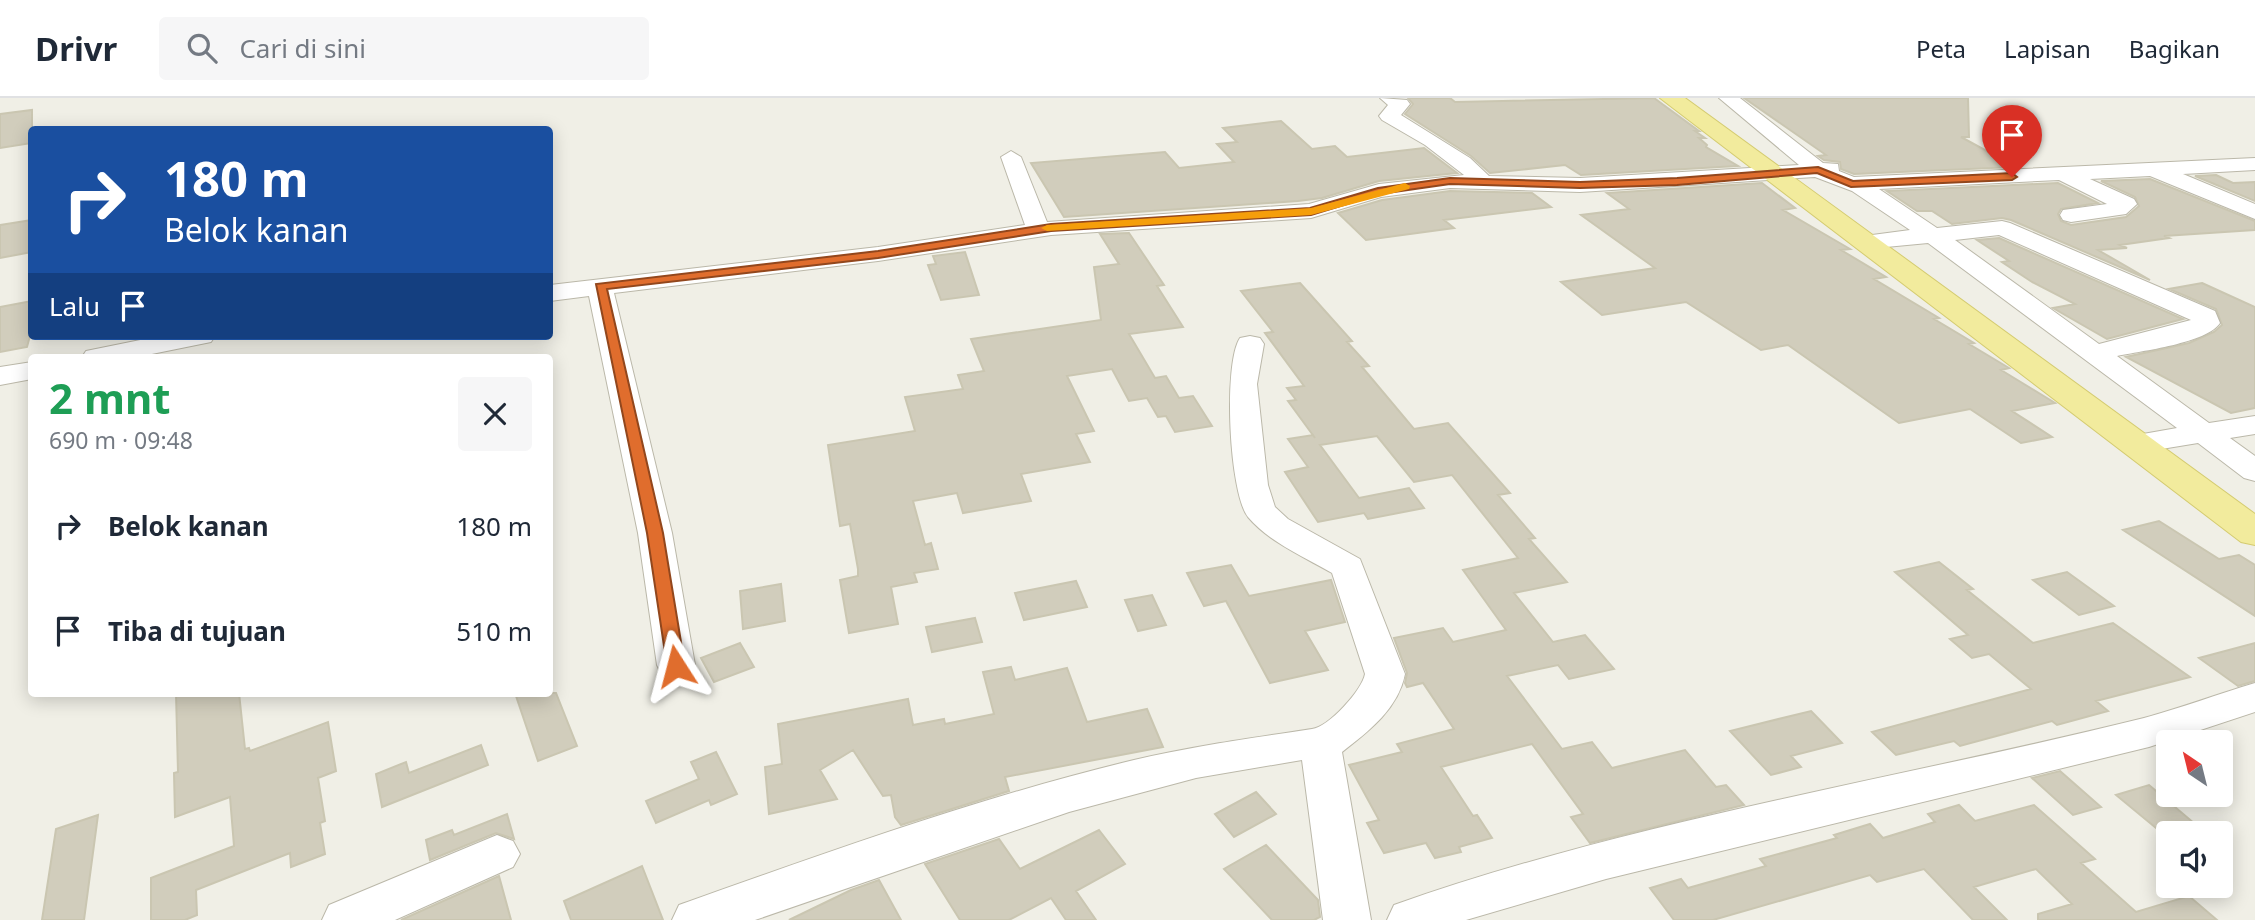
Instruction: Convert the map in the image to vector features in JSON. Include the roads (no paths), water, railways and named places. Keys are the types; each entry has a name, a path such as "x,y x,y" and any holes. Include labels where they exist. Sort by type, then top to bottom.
{"main road":[{"path":"1671,98 1775,174 1875,241 2255,533"}],"street":[{"path":"1389,98 1400,104 1389,116 1443,148 1482,181"},
{"path":"1728,98 1831,176 1929,236 2096,353 2255,471"},
{"path":"553,293 878,254 1038,229 1311,211 1406,186 1482,181 1580,185 1775,174 2062,174 2255,148"},
{"path":"1011,156 1038,229"},
{"path":"1831,176 2152,161 2182,167 2255,164"},
{"path":"2152,161 2255,212"},
{"path":"2062,174 2126,204 2118,209 2071,215"},
{"path":"1875,241 1993,226 2007,229 2206,317 2207,323 2187,332 2096,353"},
{"path":"600,286 655,533 676,666"},
{"path":"111,354 181,340"},
{"path":"1250,344 1243,384 1252,485 1260,510 1276,526 1348,567 1385,674 1384,685 1368,706 1318,748"},
{"path":"0,376 28,371"},
{"path":"2141,443 2255,425"},
{"path":"1411,920 1490,891 1606,860 2149,732 2255,697"},
{"path":"695,920 860,862 1138,776 1198,761 1306,744 1318,748 1322,754 1347,920"},
{"path":"346,920 497,854"}]}
